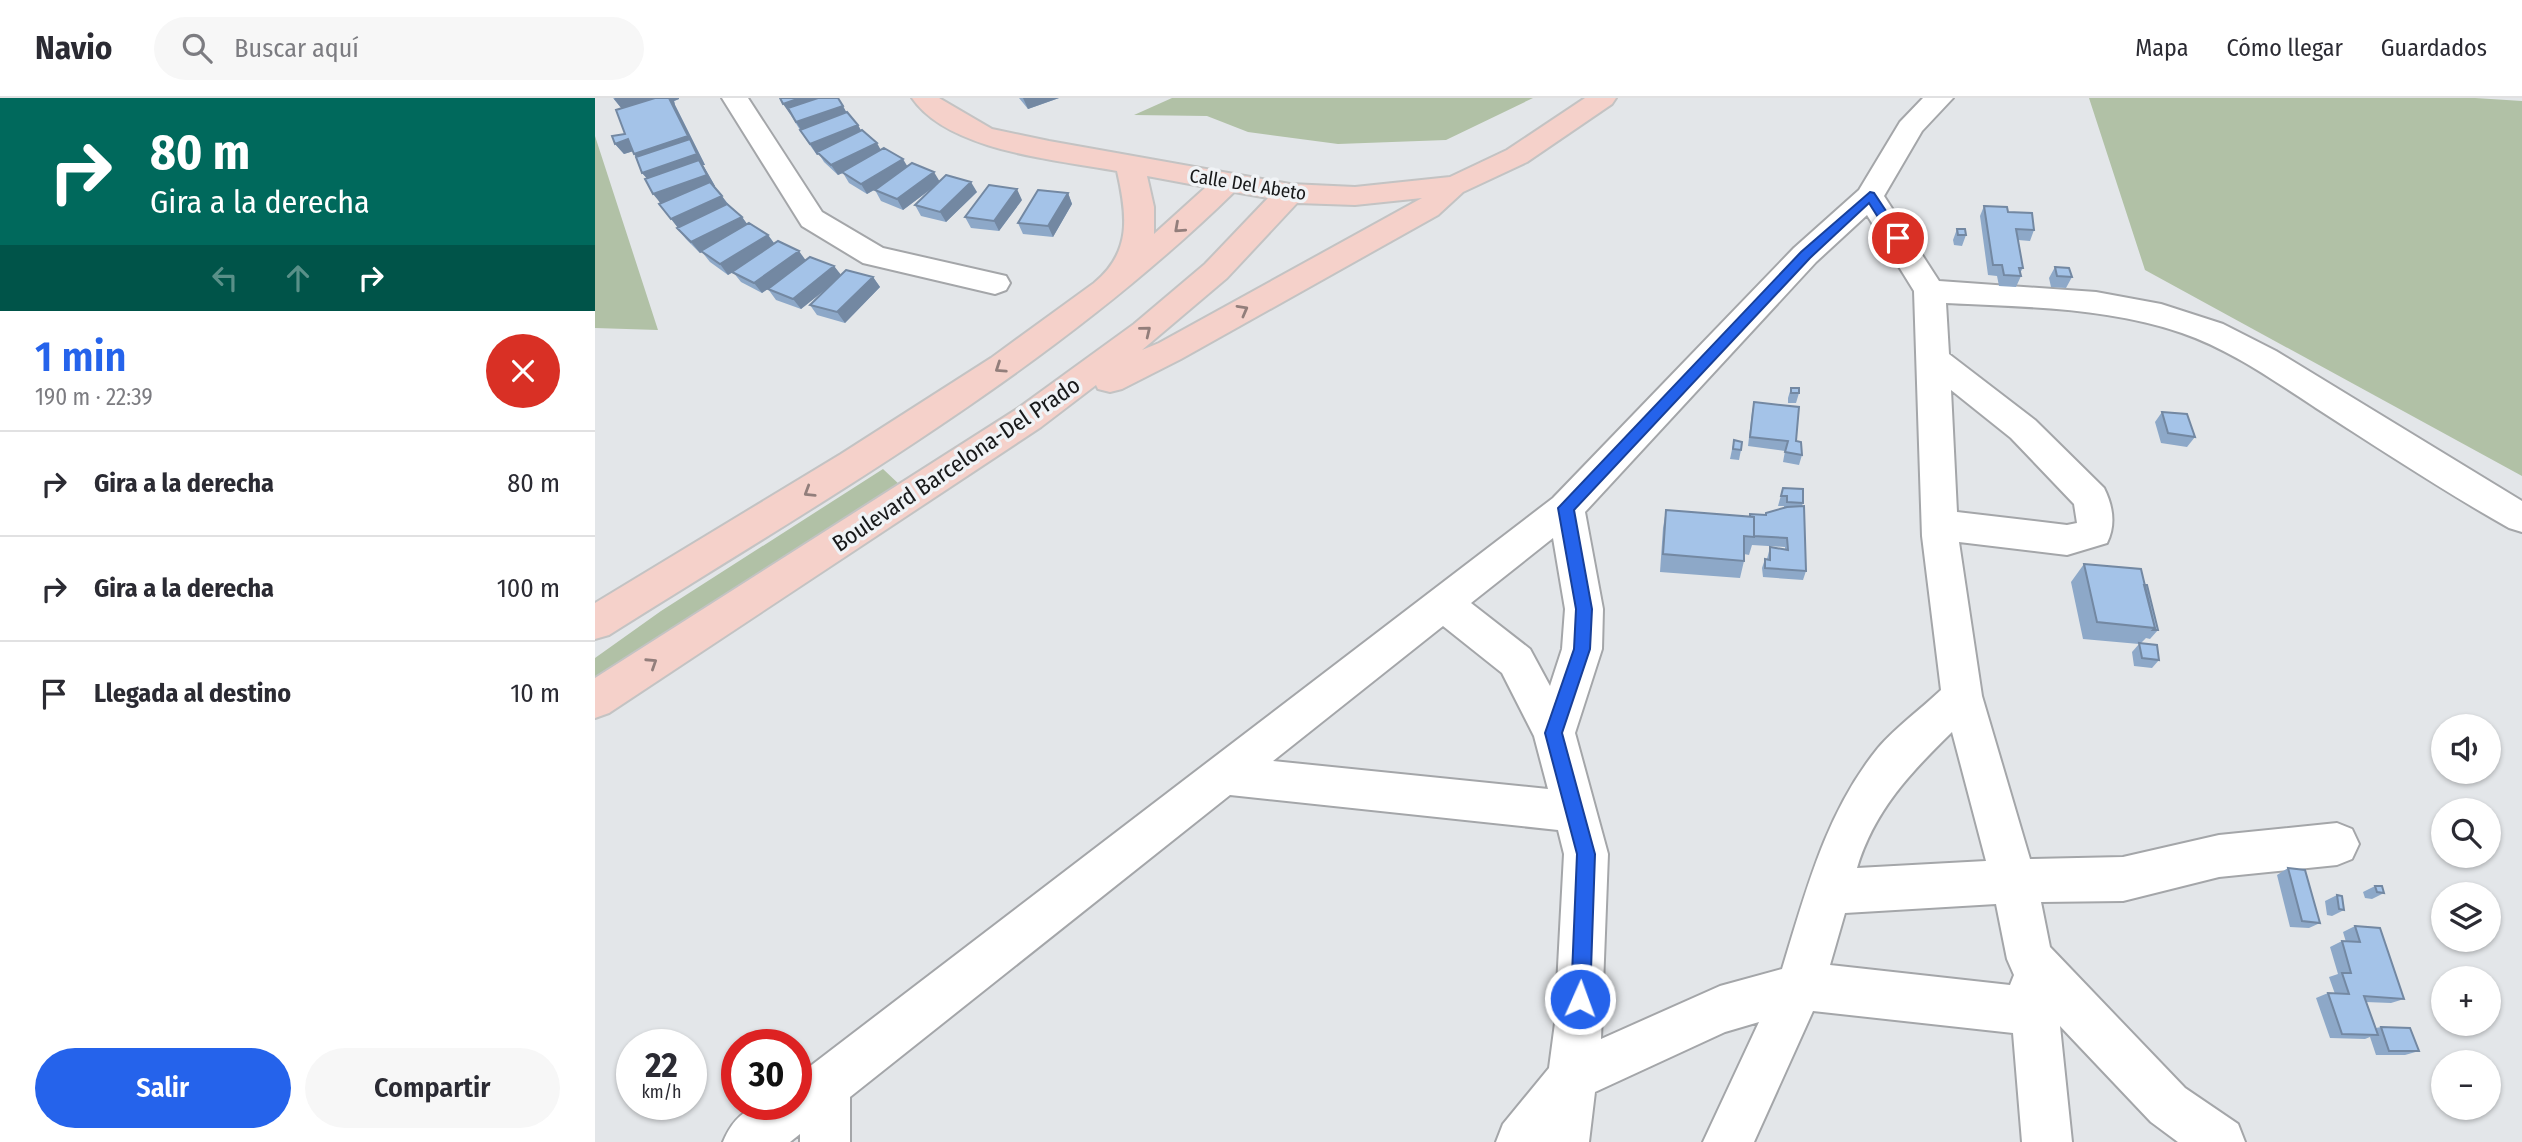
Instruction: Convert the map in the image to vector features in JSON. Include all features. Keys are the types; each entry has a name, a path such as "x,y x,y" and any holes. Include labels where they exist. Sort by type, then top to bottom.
{"main road":[{"name":"Calle Del Abeto","path":"925,98 930,105 983,136 1290,193 1355,197 1457,186 1517,156 1603,98"},
{"path":"1105,291 1133,256 1141,235 1139,206 1129,163"},
{"path":"595,623 853,464 1003,366 1105,291 1179,229 1229,181"},
{"path":"1029,418 1170,351 1428,208 1457,186"},
{"name":"Boulevard Barcelona-Del Prado","path":"595,700 1029,418 1145,332 1216,271 1290,193"}],"street":[{"path":"735,98 812,219 874,256 995,284"},
{"path":"748,1142 826,1085 1566,508 1805,255 1870,195 1910,128 1925,109 1940,98"},
{"path":"1870,195 1930,290 1940,525 1962,696 2014,881 2030,959 2047,1142"},
{"path":"1930,290 2075,301 2141,310 2195,325 2254,352 2462,485 2522,519"},
{"path":"1933,359 2023,429 2091,498 2095,520 2094,533 2067,540 1940,525"},
{"path":"1554,733 1582,649 1584,622 1566,508"},
{"path":"1443,603 1516,661 1554,733 1586,854 1579,1023 1564,1142"},
{"path":"1728,1142 1800,987 1839,856 1862,805 1894,760 1962,696"},
{"path":"1222,775 1575,812"},
{"path":"1829,892 2014,881 2123,879 2219,856 2337,844"},
{"path":"2030,959 2168,1105 2201,1134"},
{"path":"1521,1142 1573,1077 1720,1010 1800,987 1830,988 2035,1012"},
{"path":"825,1142 826,1085"}],"green space":[{"path":"1172,98 1533,98 1446,140 1338,144 1248,132 1207,116 1134,115"},
{"path":"2089,98 2475,98 2522,101 2522,476 2145,270"},
{"path":"595,136 658,330 595,328"},
{"path":"883,469 901,486 595,684 595,658 661,611"}],"building":[{"path":"655,98 669,98 688,136 634,154 628,139 615,144 612,136 625,134 616,110"},
{"path":"780,98 800,98 783,104"},
{"path":"818,98 838,98 843,106 796,122 788,108"},
{"path":"847,112 858,125 810,144 800,130"},
{"path":"862,130 877,143 831,165 817,152"},
{"path":"690,139 697,154 642,173 636,157"},
{"path":"884,148 903,159 861,184 842,172"},
{"path":"699,160 707,175 653,194 645,179"},
{"path":"912,163 934,172 897,199 875,190"},
{"path":"946,175 971,182 940,212 915,205"},
{"path":"710,182 722,196 671,219 659,204"},
{"path":"989,185 1017,189 994,221 965,217"},
{"path":"1038,190 1068,193 1048,226 1018,223"},
{"path":"727,204 742,217 691,242 677,228"},
{"path":"1984,206 2007,207 2008,212 2032,213 2034,230 2016,229 2023,268 2019,268 2021,276 2004,275 2002,265 1993,265"},
{"path":"749,223 768,235 720,264 701,251"},
{"path":"1957,229 1965,229 1966,235 1958,235"},
{"path":"778,241 799,251 754,283 732,272"},
{"path":"810,257 834,266 793,299 768,289"},
{"path":"2055,267 2069,268 2072,277 2057,276"},
{"path":"846,270 873,277 837,312 810,305"},
{"path":"1791,388 1799,388 1799,393 1791,393"},
{"path":"1754,402 1799,407 1796,441 1801,442 1802,455 1785,452 1788,441 1750,437"},
{"path":"2162,412 2187,414 2195,437 2168,433"},
{"path":"1734,440 1742,442 1741,450 1733,449"},
{"path":"1783,488 1803,489 1803,503 1787,502 1787,496 1781,496"},
{"path":"1804,506 1806,571 1765,568 1765,559 1770,560 1770,547 1788,550 1787,538 1754,536 1754,517 1750,517 1750,514 1766,515 1787,507"},
{"path":"1666,510 1754,517 1754,537 1744,536 1744,561 1663,554"},
{"path":"2084,564 2141,569 2155,628 2097,622"},
{"path":"2144,585 2147,585 2158,630 2153,630 2155,628"},
{"path":"2139,643 2157,645 2159,660 2142,658"},
{"path":"2288,868 2305,870 2320,923 2302,921"},
{"path":"2375,886 2382,886 2384,893 2377,892"},
{"path":"2337,895 2342,896 2344,910 2339,909"},
{"path":"2355,926 2380,928 2404,999 2364,996 2378,1035 2342,1034 2328,993 2349,994 2342,973 2351,973 2342,941 2360,942"},
{"path":"2381,1027 2410,1028 2419,1051 2389,1051"}],"route":[{"path":"1580,999 1586,854 1554,733 1582,649 1584,609 1566,508 1805,255 1870,195 1898,238"}]}
